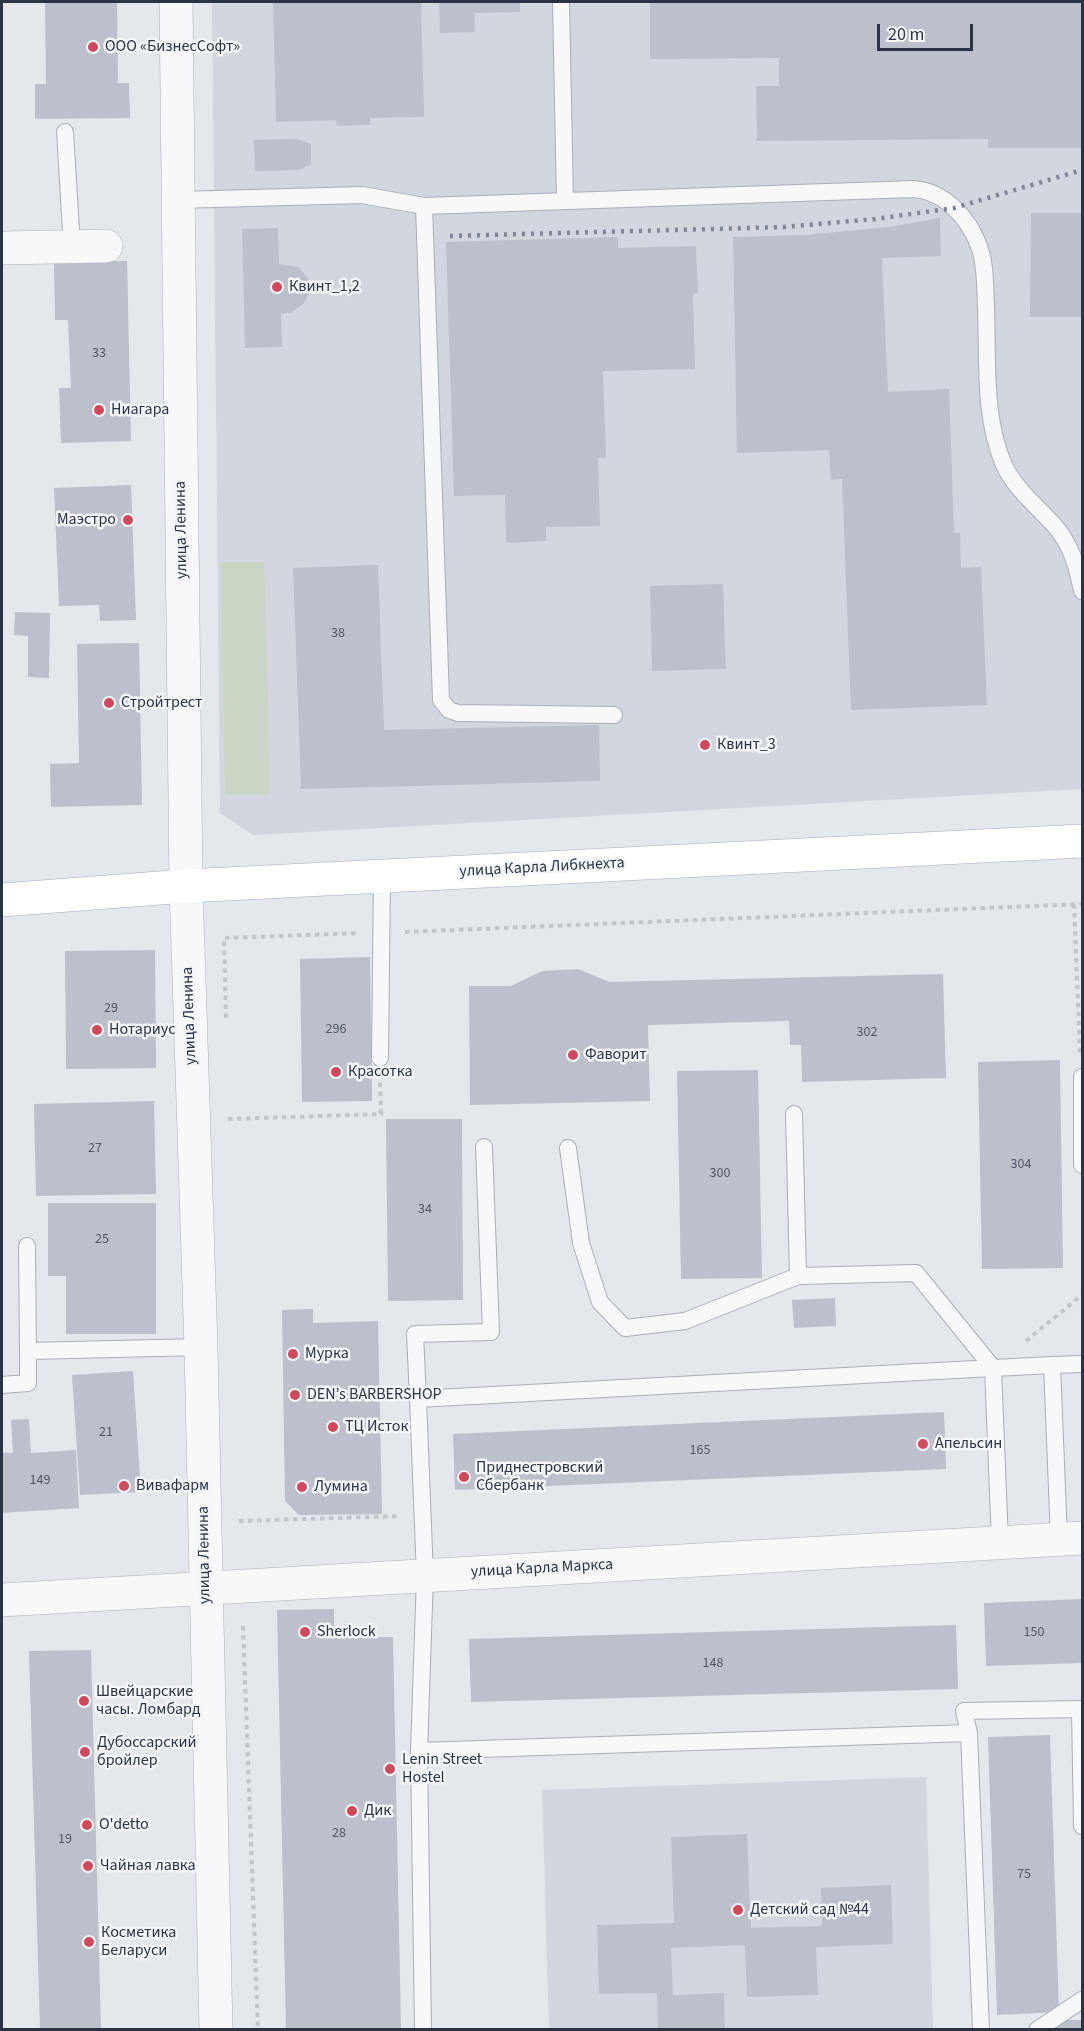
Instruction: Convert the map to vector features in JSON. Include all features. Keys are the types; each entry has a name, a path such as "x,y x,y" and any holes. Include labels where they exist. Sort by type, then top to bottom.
{"main road":[{"name":"улица Карла Либкнехта","path":"2,900 186,886 1083,841"}],"street":[{"name":"улица Ленина","path":"176,2 186,886 201,1347 216,2030"},
{"path":"2,248 106,246"},
{"name":"улица Карла Маркса","path":"2,1600 1071,1539"}],"lane":[{"path":"561,2 565,201"},
{"path":"65,132 72,247"},
{"path":"178,200 362,195 424,206 913,189 927,190 939,195 966,221 980,250 985,277 989,398 994,440 1005,467 1018,487 1055,527 1075,557 1083,591"},
{"path":"424,206 441,700 449,710 458,713 614,715"},
{"path":"380,1058 382,876"},
{"path":"1082,1077 1083,1165"},
{"path":"794,1114 798,1276"},
{"path":"423,2030 419,1751 424,1576 415,1334 491,1332 484,1147"},
{"path":"568,1148 581,1243 600,1302 625,1328 685,1321 798,1276 916,1273 993,1368 1000,1543"},
{"path":"2,1385 28,1383 27,1246"},
{"path":"28,1351 201,1347"},
{"path":"418,1399 1083,1364"},
{"path":"1052,1365 1071,1539"},
{"path":"981,2030 969,1733 964,1711 1081,1709 1083,1826"},
{"path":"419,1751 969,1733"},
{"path":"1037,2030 1083,2000"}],"path":[{"path":"1074,904 1082,1077"},
{"path":"226,1029 224,938 1083,904"},
{"path":"228,1119 381,1114 380,1058"},
{"path":"228,1108 229,1131"},
{"path":"993,1368 1083,1295"},
{"path":"238,1509 239,1532"},
{"path":"239,1521 422,1515"},
{"path":"242,1617 258,2030"}],"shaded area":[{"path":"212,2 1082,2 1082,789 253,835 220,813"},
{"name":"Детский сад №44","path":"926,1777 933,2029 549,2029 542,1790"}],"green space":[{"path":"221,562 264,562 270,794 225,795"}],"building":[{"path":"45,2 117,2 118,83 129,83 130,118 35,119 35,84 46,84"},
{"path":"273,2 421,2 424,117 370,118 370,125 337,126 336,120 276,122"},
{"path":"520,2 520,12 474,13 475,32 440,33 439,3"},
{"path":"650,2 1082,2 1082,148 988,148 988,139 757,141 756,86 779,86 779,58 650,59"},
{"path":"297,139 311,144 311,165 298,170 255,171 254,140"},
{"path":"1031,213 1082,213 1082,317 1030,317"},
{"path":"940,218 941,256 882,258 888,392 949,389 954,533 960,533 961,568 981,567 987,705 851,710 842,479 831,480 829,450 737,453 733,237 805,235 889,227"},
{"name":"Квинт_1,2","path":"278,228 279,264 299,267 309,280 310,293 303,304 291,313 281,313 282,347 245,348 242,229"},
{"path":"618,237 618,248 696,246 698,293 693,294 695,369 603,371 606,458 598,458 600,526 546,527 546,541 506,543 505,495 454,496 446,242"},
{"path":"127,261 131,441 61,443 59,388 71,388 68,320 55,320 54,262"},
{"path":"131,485 136,620 100,621 99,605 59,606 54,488"},
{"path":"378,565 384,730 599,725 600,781 301,789 293,568"},
{"path":"723,584 726,669 652,671 650,586"},
{"path":"15,612 50,613 49,678 28,677 28,636 14,635"},
{"name":"Стройтрест","path":"139,643 142,805 51,807 50,764 79,763 77,644"},
{"path":"155,950 156,1068 66,1069 65,951"},
{"path":"370,957 372,1101 302,1102 300,959"},
{"path":"578,969 609,982 943,974 946,1078 802,1082 801,1045 790,1045 789,1021 648,1025 650,1101 470,1105 469,986 511,986 542,971"},
{"path":"1060,1060 1063,1268 982,1269 978,1062"},
{"path":"758,1070 762,1278 681,1279 677,1071"},
{"path":"154,1101 156,1194 36,1196 34,1104"},
{"path":"386,1119 462,1119 463,1300 388,1301"},
{"path":"48,1203 156,1203 156,1334 66,1334 66,1276 48,1276"},
{"path":"835,1298 836,1326 794,1328 792,1300"},
{"path":"313,1309 313,1323 378,1321 382,1514 299,1515 285,1501 282,1310"},
{"path":"133,1371 141,1492 80,1495 72,1375"},
{"path":"944,1412 946,1469 455,1490 453,1434"},
{"path":"29,1419 31,1453 76,1450 79,1508 2,1513 2,1453 13,1453 11,1420"},
{"path":"1082,1599 1082,1663 986,1666 984,1603"},
{"path":"334,1609 334,1638 393,1637 401,2030 286,2030 277,1610"},
{"path":"956,1625 958,1689 471,1702 469,1639"},
{"path":"91,1650 101,2030 40,2030 29,1651"},
{"path":"1050,1735 1059,2012 997,2015 988,1737"},
{"path":"747,1834 751,1928 822,1926 821,1888 891,1885 893,1944 816,1947 818,1995 747,1997 745,1945 671,1948 673,1995 724,1993 725,2030 658,2030 657,1993 599,1994 597,1925 674,1923 671,1837"},
{"path":"1054,2020 1082,2020 1082,2030 1054,2030"}],"railway":[{"path":"450,236 784,227 875,219 954,208 1082,170"}],"place":[{"name":"ООО «БизнесСофт»","path":"93,47"},
{"name":"Квинт_1,2","path":"277,287"},
{"name":"Ниагара","path":"99,410"},
{"name":"Маэстро","path":"128,520"},
{"name":"Стройтрест","path":"109,703"},
{"name":"Квинт_3","path":"705,745"},
{"name":"Нотариус","path":"97,1030"},
{"name":"Фаворит","path":"573,1055"},
{"name":"Красотка","path":"336,1072"},
{"name":"Мурка","path":"293,1354"},
{"name":"DEN’s BARBERSHOP","path":"295,1395"},
{"name":"ТЦ Исток","path":"333,1427"},
{"name":"Апельсин","path":"923,1444"},
{"name":"Приднестровский Сбербанк","path":"464,1477"},
{"name":"Вивафарм","path":"124,1486"},
{"name":"Лумина","path":"302,1487"},
{"name":"Sherlock","path":"305,1632"},
{"name":"Швейцарские часы. Ломбард","path":"84,1701"},
{"name":"Дубоссарский бройлер","path":"85,1752"},
{"name":"Lenin Street Hostel","path":"390,1769"},
{"name":"Дик","path":"352,1811"},
{"name":"O'detto","path":"87,1825"},
{"name":"Чайная лавка","path":"88,1866"},
{"name":"Детский сад №44","path":"738,1910"},
{"name":"Косметика Беларуси","path":"89,1942"}]}
